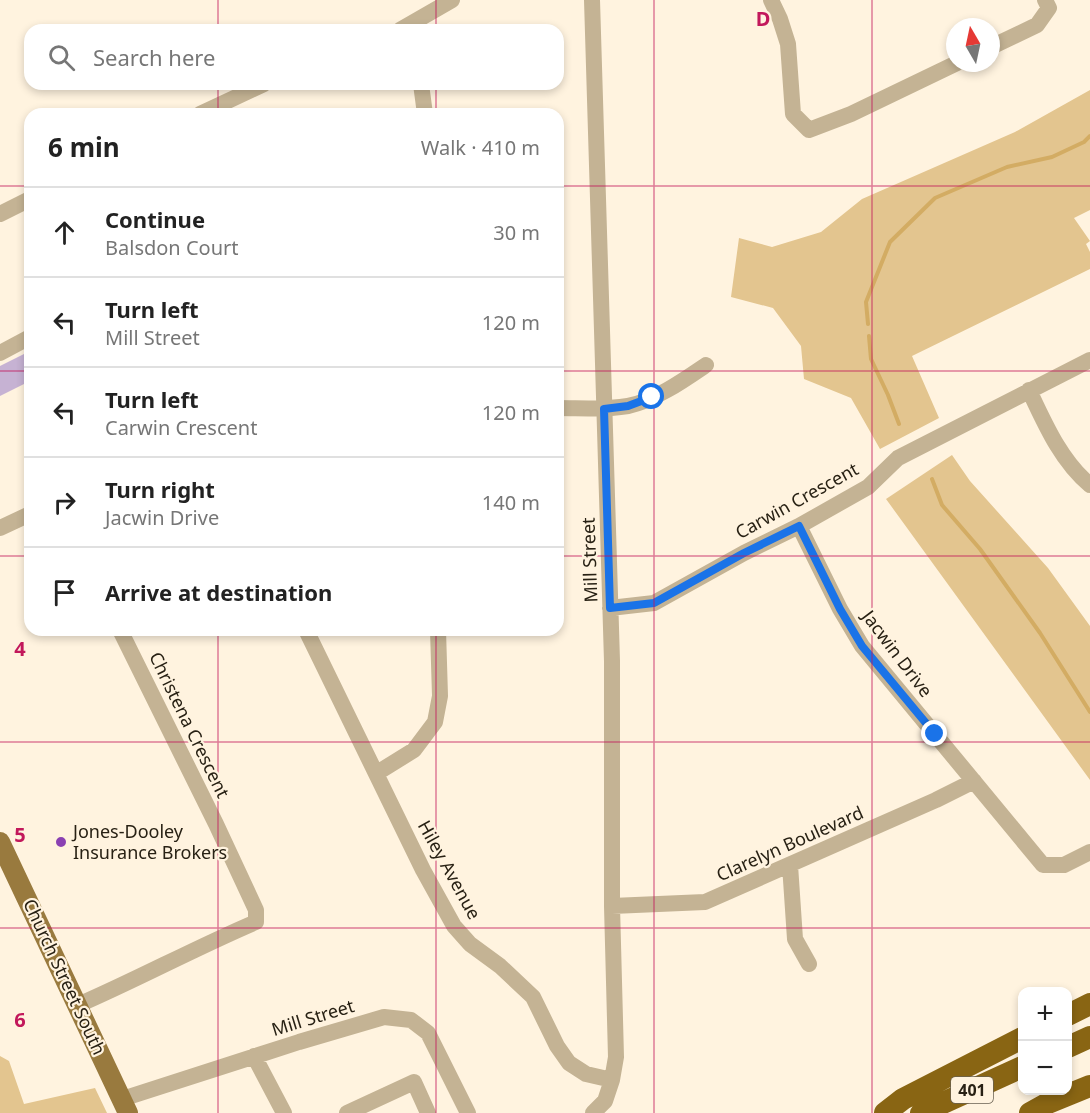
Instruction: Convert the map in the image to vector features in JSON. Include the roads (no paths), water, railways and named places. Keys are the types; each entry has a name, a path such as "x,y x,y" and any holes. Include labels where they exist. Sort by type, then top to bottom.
{"highway":[{"path":"1072,1013 1090,1004"},
{"path":"1072,1045 1090,1037"},
{"path":"885,1113 903,1099 1018,1041"},
{"name":"401","path":"921,1113 1018,1069"},
{"path":"1030,1113 1090,1086"}],"main road":[{"name":"Church Street South","path":"0,842 125,1106"}],"street":[{"path":"410,24 452,0"},
{"name":"Mill Street","path":"592,0 612,661 612,906 616,1057 605,1101 593,1113"},
{"path":"771,0 788,45 793,114 809,130 851,114 946,68"},
{"path":"1000,43 1037,25 1049,8 1045,0"},
{"path":"213,108 251,90"},
{"path":"422,90 423,108"},
{"path":"0,214 24,202"},
{"path":"0,353 24,341"},
{"name":"Carwin Crescent","path":"610,608 654,603 868,487 898,458 1090,360"},
{"path":"564,408 604,409 628,406 677,385 706,365"},
{"path":"1029,390 1050,435 1078,475 1090,485"},
{"path":"0,528 24,516"},
{"name":"Jacwin Drive","path":"799,526 840,609 862,646 1043,865 1064,865 1090,852"},
{"name":"Christena Crescent","path":"78,1005 103,995 217,938 256,922 256,910 216,824 123,636"},
{"name":"Hiley Avenue","path":"309,636 423,870 454,926 470,944 500,966 533,997 556,1046 569,1063 586,1074 612,1080"},
{"path":"377,773 414,750 435,722 440,696 438,636"},
{"name":"Clarelyn Boulevard","path":"612,906 705,902 926,805 974,780"},
{"path":"790,865 795,939 809,964"},
{"name":"Mill Street","path":"125,1106 254,1056 384,1017 411,1020 428,1034 468,1113"},
{"path":"254,1056 284,1113"},
{"path":"346,1113 414,1082 428,1113"}],"waterway":[{"path":"868,324 866,302 890,242 935,198 1007,167 1052,157 1084,142 1090,136"},
{"path":"869,336 871,359 899,424"},
{"path":"932,479 942,505 980,549 1040,633 1090,712"}],"place":[{"name":"Jones-Dooley Insurance Brokers","path":"61,842"}]}
